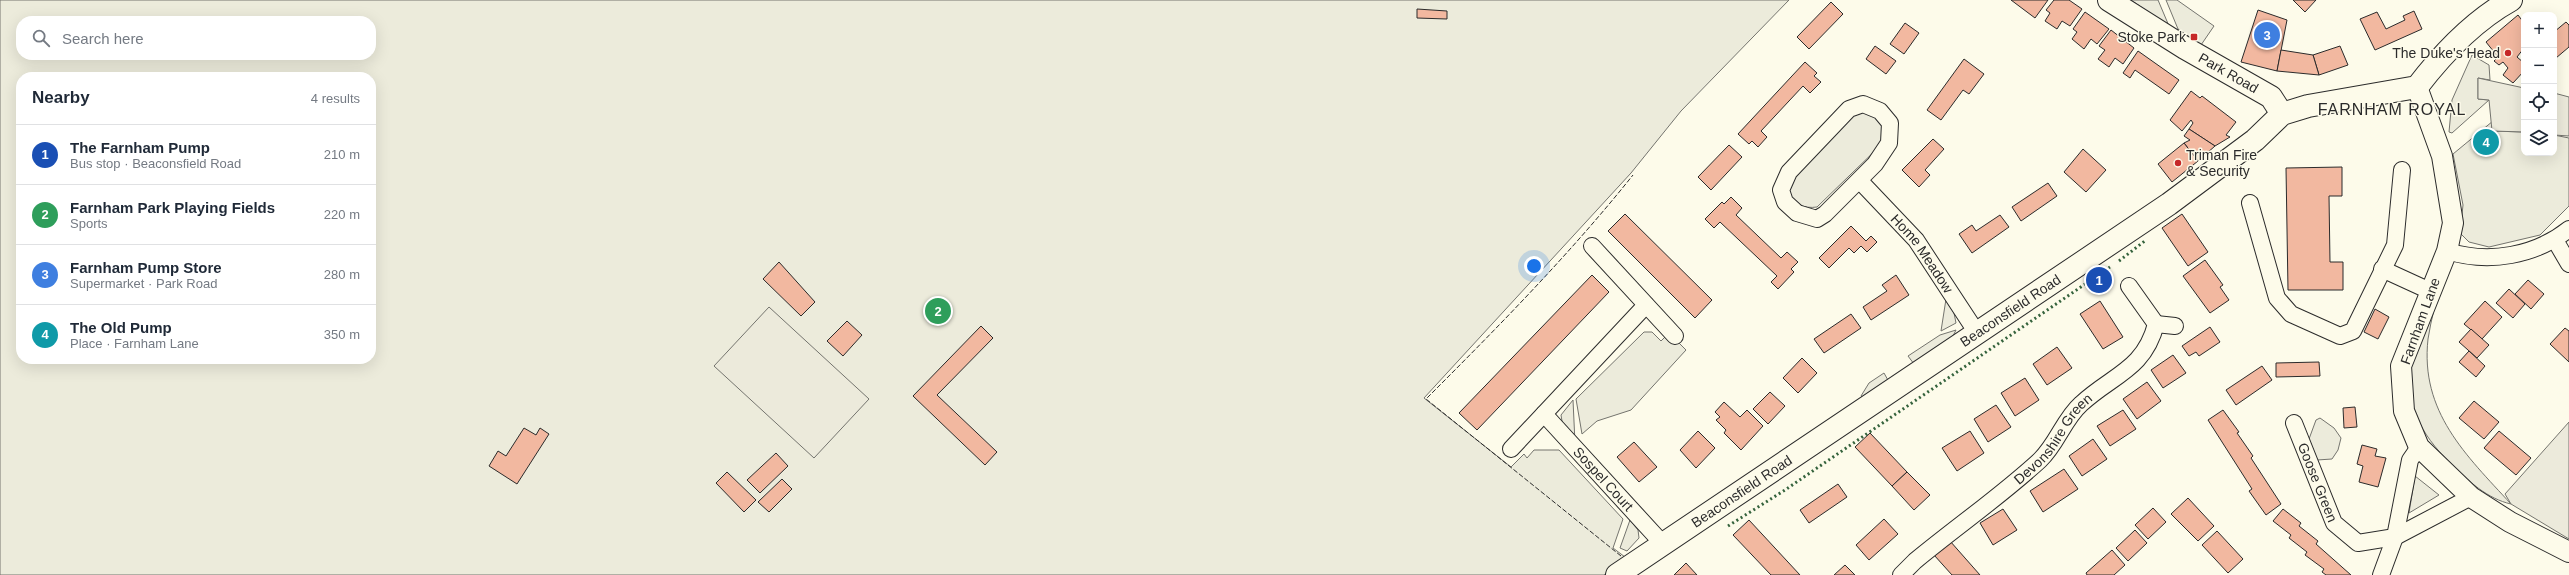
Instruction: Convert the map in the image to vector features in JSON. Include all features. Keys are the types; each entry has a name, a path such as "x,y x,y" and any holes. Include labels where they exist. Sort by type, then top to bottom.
{"main road":[{"name":"Park Road","path":"2109,0 2185,48 2271,97 2282,114"},
{"path":"2416,87 2444,53 2492,10 2511,0"},
{"name":"Beaconsfield Road","path":"1617,575 2169,204 2255,140 2282,114 2322,103 2416,87"}],"street":[{"name":"Farnham Lane","path":"2416,87 2442,156 2453,223 2447,251 2401,366 2404,411 2419,447 2471,497 2510,522 2569,552"},
{"path":"1863,104 1880,111 1890,123 1889,144 1875,164 1859,180 1825,214 1816,219 1797,213 1784,202 1781,190 1789,172 1849,109 1863,104"},
{"path":"2250,203 2277,298 2291,314 2340,336 2353,331 2395,245 2402,170"},
{"name":"Home Meadow","path":"1859,180 1916,240 1977,333"},
{"path":"2447,251 2484,257 2518,255 2555,240 2569,228"},
{"path":"2555,240 2569,264"},
{"path":"1592,246 1675,336"},
{"path":"2382,269 2430,291"},
{"path":"2129,286 2156,324 2175,326"},
{"path":"1511,449 1646,304"},
{"name":"Devonshire Green","path":"1901,575 1914,561 2041,459 2069,417 2081,404 2139,360 2152,340 2156,324"},
{"name":"Sospel Court","path":"1544,414 1663,544"},
{"name":"Goose Green","path":"2294,423 2334,523 2358,543 2395,537 2471,497"},
{"path":"2382,575 2395,537 2410,460 2419,447"}],"shaded area":[{"path":"0,0 1789,0 1681,111 1631,173 1424,398 1511,467 1524,454 1527,458 1534,450 1559,450 1623,519 1613,548 1625,557 1604,575 0,575"},
{"path":"2131,0 2158,0 2169,26"},
{"path":"2166,0 2177,0 2214,26 2201,45 2178,29"},
{"path":"2472,55 2489,65 2490,80 2478,78 2478,99 2489,100 2452,133 2449,132 2452,100"},
{"path":"2478,78 2521,87 2521,132 2492,131 2489,100 2478,99"},
{"path":"2557,94 2569,97 2569,136 2557,135"},
{"path":"1864,112 1874,115 1883,124 1882,144 1817,207 1808,207 1796,203 1788,192 1791,179 1853,116"},
{"path":"2493,121 2492,131 2521,132 2521,156 2557,156 2557,136 2569,138 2569,206 2540,235 2489,247 2469,242 2460,233 2463,205 2453,154"},
{"path":"2441,280 2428,339 2427,365 2431,389 2439,410 2463,450 2511,504 2486,494 2464,477 2451,464 2430,441 2418,419 2411,397 2410,376 2414,354"},
{"path":"1946,299 1954,313 1956,323 1941,331"},
{"path":"769,307 869,399 814,458 714,366"},
{"path":"1956,330 1951,340 1914,364 1908,356 1940,335"},
{"path":"1644,332 1652,332 1661,341 1669,333 1686,350 1631,410 1597,421 1582,434 1576,399"},
{"path":"1884,373 1889,382 1866,398 1861,396 1869,383"},
{"path":"1573,400 1575,443 1563,427 1561,415"},
{"path":"2320,418 2334,428 2341,438 2338,450 2332,459 2317,460 2309,439 2316,420"},
{"path":"2569,422 2569,539 2511,504 2505,494"},
{"path":"2415,476 2439,495 2409,513"},
{"path":"1630,520 1638,530 1639,538 1627,551 1620,548"}],"building":[{"path":"2011,0 2048,0 2035,18"},
{"path":"2054,0 2069,0 2082,9 2070,26 2062,21 2057,29 2045,21 2050,13 2046,10"},
{"path":"2293,0 2316,0 2305,12"},
{"path":"1831,2 1843,14 1809,49 1797,37"},
{"path":"1417,9 1447,11 1447,19 1417,18"},
{"path":"2258,10 2287,20 2277,71 2241,62"},
{"path":"2414,11 2422,29 2375,50 2360,19 2377,12 2386,29 2405,20 2403,16"},
{"path":"2085,12 2109,29 2097,44 2091,39 2084,49 2072,39 2077,32 2073,29"},
{"name":"The Duke's Head","path":"2518,15 2521,19 2521,52 2517,57 2521,60 2521,74 2513,83 2503,75 2508,68 2503,62 2499,65 2494,61 2498,57 2486,42"},
{"path":"2566,22 2569,25 2569,47 2557,57 2557,48 2557,30"},
{"path":"1905,23 1919,33 1904,54 1890,44"},
{"path":"2111,30 2134,48 2123,64 2115,58 2109,67 2098,59 2105,50 2099,46"},
{"path":"1875,46 1896,61 1886,74 1866,59"},
{"path":"2340,46 2348,65 2319,75 2313,55"},
{"path":"2281,50 2313,55 2319,75 2277,71"},
{"path":"2138,51 2179,80 2169,94 2135,70 2130,78 2123,73"},
{"path":"1964,59 1984,74 1969,94 1963,90 1941,120 1927,110"},
{"path":"1805,62 1817,73 1814,76 1821,82 1810,93 1803,86 1761,131 1767,137 1758,147 1752,141 1749,144 1738,134"},
{"path":"2191,91 2200,98 2202,96 2236,122 2226,135 2230,137 2215,146 2189,129 2193,123 2191,120 2182,131 2170,120"},
{"path":"2189,129 2215,146 2198,161 2184,143 2190,140 2184,136"},
{"path":"2485,136 2491,138 2491,144 2487,148 2481,146 2480,140"},
{"path":"1933,139 1944,149 1925,170 1930,175 1919,187 1902,170"},
{"name":"Triman Fire & Security","path":"2184,143 2198,161 2172,182 2158,164"},
{"path":"1729,145 1742,157 1711,190 1698,177"},
{"path":"2083,149 2106,170 2086,192 2064,172"},
{"path":"2342,167 2342,196 2329,196 2330,262 2343,262 2343,290 2288,290 2286,168"},
{"path":"2048,183 2057,196 2021,221 2012,207"},
{"path":"1731,197 1742,208 1736,215 1781,258 1787,252 1798,262 1791,269 1794,272 1778,289 1771,282 1777,276 1720,222 1714,228 1705,219 1722,202 1724,204"},
{"path":"1625,214 1712,300 1695,318 1608,231"},
{"path":"2182,214 2208,252 2188,266 2162,228"},
{"path":"2000,215 2009,227 1972,253 1959,234 1972,225 1976,231"},
{"path":"1851,226 1866,241 1871,236 1877,242 1867,252 1861,246 1854,253 1849,248 1829,268 1819,258"},
{"path":"2205,260 2223,285 2220,287 2229,300 2210,313 2183,276"},
{"path":"779,262 815,302 801,316 763,279"},
{"path":"1592,275 1609,292 1477,430 1459,413"},
{"path":"1896,275 1909,295 1871,320 1863,307 1887,291 1882,285"},
{"path":"2528,280 2544,294 2531,309 2515,294"},
{"path":"2509,289 2525,304 2513,318 2496,303"},
{"path":"2100,301 2123,337 2103,349 2080,314"},
{"path":"2485,301 2502,317 2482,339 2464,324"},
{"path":"2375,309 2389,317 2378,339 2364,332"},
{"path":"1851,314 1861,328 1824,353 1814,339"},
{"path":"847,321 862,335 843,356 827,341"},
{"path":"981,326 993,338 937,395 997,452 985,465 913,396"},
{"path":"2210,327 2220,342 2199,356 2196,352 2189,356 2182,346"},
{"path":"2565,328 2569,331 2569,362 2550,344"},
{"path":"2471,329 2489,345 2477,358 2459,342"},
{"path":"2057,347 2072,368 2047,385 2033,364"},
{"path":"2469,351 2485,366 2476,377 2459,362"},
{"path":"2173,355 2186,373 2163,388 2151,370"},
{"path":"1802,358 1817,373 1798,393 1783,378"},
{"path":"2319,362 2320,376 2276,377 2276,363"},
{"path":"2262,366 2272,380 2236,405 2226,390"},
{"path":"2025,378 2039,400 2015,416 2001,393"},
{"path":"2147,382 2161,401 2137,419 2123,399"},
{"path":"1770,392 1785,406 1768,424 1753,409"},
{"path":"2474,401 2499,422 2484,439 2459,418"},
{"path":"1724,402 1740,417 1747,410 1763,426 1741,450 1724,433 1726,430 1716,420 1720,417 1715,412"},
{"path":"1996,405 2011,427 1988,442 1974,419"},
{"path":"2355,407 2357,427 2344,428 2343,408"},
{"path":"2123,410 2136,429 2110,446 2097,426"},
{"path":"2223,410 2239,432 2237,433 2253,456 2251,458 2281,504 2266,515 2249,491 2252,489 2208,420"},
{"path":"524,428 536,435 540,428 549,434 517,484 489,466 498,451 506,456"},
{"path":"1698,431 1715,448 1696,468 1680,450"},
{"path":"1970,431 1984,453 1957,471 1942,448"},
{"path":"2499,431 2531,458 2516,475 2484,448"},
{"path":"1870,433 1907,472 1892,486 1855,447"},
{"path":"2093,439 2107,459 2082,476 2069,456"},
{"path":"1634,442 1657,467 1639,482 1617,457"},
{"path":"2362,445 2377,449 2375,456 2386,458 2378,487 2359,482 2363,466 2357,464"},
{"path":"776,453 788,466 760,493 747,480"},
{"path":"2064,469 2078,489 2043,512 2030,491"},
{"path":"727,472 756,500 744,512 716,483"},
{"path":"1907,472 1930,495 1914,510 1892,486"},
{"path":"782,479 792,489 769,512 758,502"},
{"path":"1838,484 1847,497 1809,523 1800,510"},
{"path":"2188,498 2214,526 2198,541 2171,514"},
{"path":"2153,508 2166,522 2148,539 2135,525"},
{"path":"2003,509 2017,530 1993,545 1980,523"},
{"path":"2283,509 2301,523 2299,526 2318,541 2316,544 2351,575 2326,575 2322,572 2324,569 2305,555 2307,552 2289,538 2291,535 2273,521"},
{"path":"1884,519 1898,534 1869,560 1856,545"},
{"path":"1749,520 1800,575 1771,575 1733,535"},
{"path":"2135,530 2147,543 2128,561 2116,548"},
{"path":"2217,531 2243,559 2228,573 2202,545"},
{"path":"1950,541 1980,575 1952,575 1934,555"},
{"path":"2112,550 2125,565 2114,575 2087,575 2086,573"},
{"path":"1686,563 1697,575 1674,575"},
{"path":"1845,565 1855,575 1834,575"}],"hedge":[{"path":"2119,261 2146,240"},
{"path":"1728,526 1785,490 2110,267"}],"fence":[{"path":"1621,556 1426,399 1506,318 1584,234 1633,175"}],"place":[{"name":"Farnham Pump Store","path":"2267,35"},
{"name":"Stoke Park","path":"2194,37"},
{"name":"The Duke's Head","path":"2508,53"},
{"name":"The Old Pump","path":"2486,142"},
{"name":"Triman Fire & Security","path":"2178,163"},
{"name":"The Farnham Pump","path":"2099,280"},
{"name":"Farnham Park Playing Fields","path":"938,311"}],"district":[{"name":"FARNHAM ROYAL","path":"2392,109"}]}
